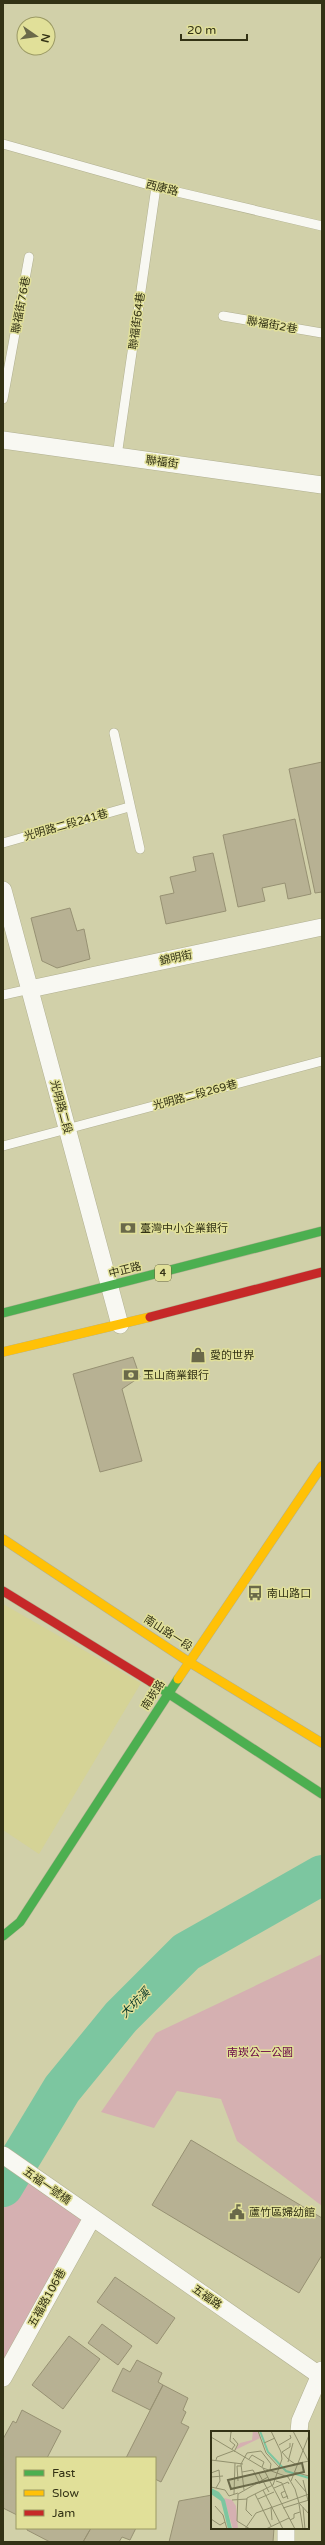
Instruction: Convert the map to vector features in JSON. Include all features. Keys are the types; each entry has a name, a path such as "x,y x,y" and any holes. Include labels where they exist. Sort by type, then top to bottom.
{"street":[{"name":"聯福街","path":"3,440 322,485"},
{"name":"光明路二段","path":"3,890 120,1325"},
{"name":"錦明街","path":"30,989 322,927"},
{"name":"中正路","path":"3,1313 322,1231"},
{"path":"3,1352 120,1325 322,1272"},
{"name":"南崁路","path":"3,1936 20,1922 189,1662 322,1466"},
{"name":"南山路一段","path":"3,1539 189,1662 322,1743"},
{"path":"3,1591 169,1694 322,1794"},
{"name":"五福一號橋","path":"3,2155 92,2218"},
{"name":"五福路","path":"92,2218 321,2374"},
{"name":"五福路106巷","path":"3,2378 92,2218"},
{"path":"299,2431 300,2421 321,2374"},
{"path":"286,2529 286,2542"}],"lane":[{"name":"西康路","path":"3,144 156,187 322,226"},
{"name":"聯福街64巷","path":"117,456 156,187"},
{"name":"聯福街76巷","path":"3,400 29,257"},
{"name":"聯福街2巷","path":"223,316 322,333"},
{"path":"114,733 129,807 140,849"},
{"name":"光明路二段241巷","path":"3,843 129,807"},
{"path":"3,995 30,989"},
{"name":"光明路二段269巷","path":"3,1146 322,1061"}],"shaded area":[{"path":"3,1604 141,1683 39,1854 3,1830"}],"green space":[{"name":"南崁公一公園","path":"322,1954 322,2206 237,2141 221,2099 177,2091 154,2128 101,2112 156,2033"},
{"path":"17,2163 92,2218 3,2378 3,2190"}],"building":[{"path":"322,762 322,892 315,893 289,769"},
{"path":"295,819 311,894 288,899 285,883 262,888 265,901 238,907 223,835"},
{"path":"213,853 226,911 166,924 160,896 174,893 170,877 196,871 193,857"},
{"path":"70,908 77,931 84,929 90,959 57,968 42,961 31,918"},
{"path":"133,1357 140,1377 122,1389 142,1461 100,1472 73,1374"},
{"name":"蘆竹區婦幼館","path":"191,2140 322,2218 322,2255 299,2293 152,2205"},
{"path":"115,2277 175,2318 157,2344 97,2302"},
{"path":"102,2324 132,2346 118,2365 88,2343"},
{"path":"69,2336 100,2359 63,2409 32,2385"},
{"path":"137,2360 162,2373 158,2382 163,2385 150,2410 112,2391 123,2368 130,2372"},
{"path":"163,2385 188,2398 183,2410 186,2412 181,2423 189,2427 161,2482 156,2480 156,2457 127,2457"},
{"path":"22,2410 61,2431 48,2457 16,2457 16,2514 3,2508 3,2439 13,2421 16,2423"},
{"path":"211,2495 211,2529 274,2529 273,2542 169,2542 179,2501"},
{"path":"90,2529 83,2542 50,2542 27,2530"},
{"path":"90,2529 136,2529 130,2540 122,2537 119,2542 83,2542"}],"waterway":[{"name":"大坑溪","path":"3,2187 62,2089 121,2017 186,1952 322,1875"}],"traffic: fast":[{"path":"3,1313 322,1231"},
{"path":"3,1936 20,1922 178,1679"},
{"path":"151,1682 322,1794"}],"traffic: slow":[{"path":"3,1352 150,1317"},
{"path":"178,1679 322,1466"},
{"path":"3,1539 189,1662 322,1743"}],"traffic: jam":[{"path":"150,1317 322,1272"},
{"path":"3,1591 151,1682"}],"place":[{"name":"臺灣中小企業銀行","path":"128,1228"},
{"name":"愛的世界","path":"198,1355"},
{"name":"玉山商業銀行","path":"131,1375"},
{"name":"南山路口","path":"255,1593"},
{"name":"蘆竹區婦幼館","path":"237,2212"}]}
